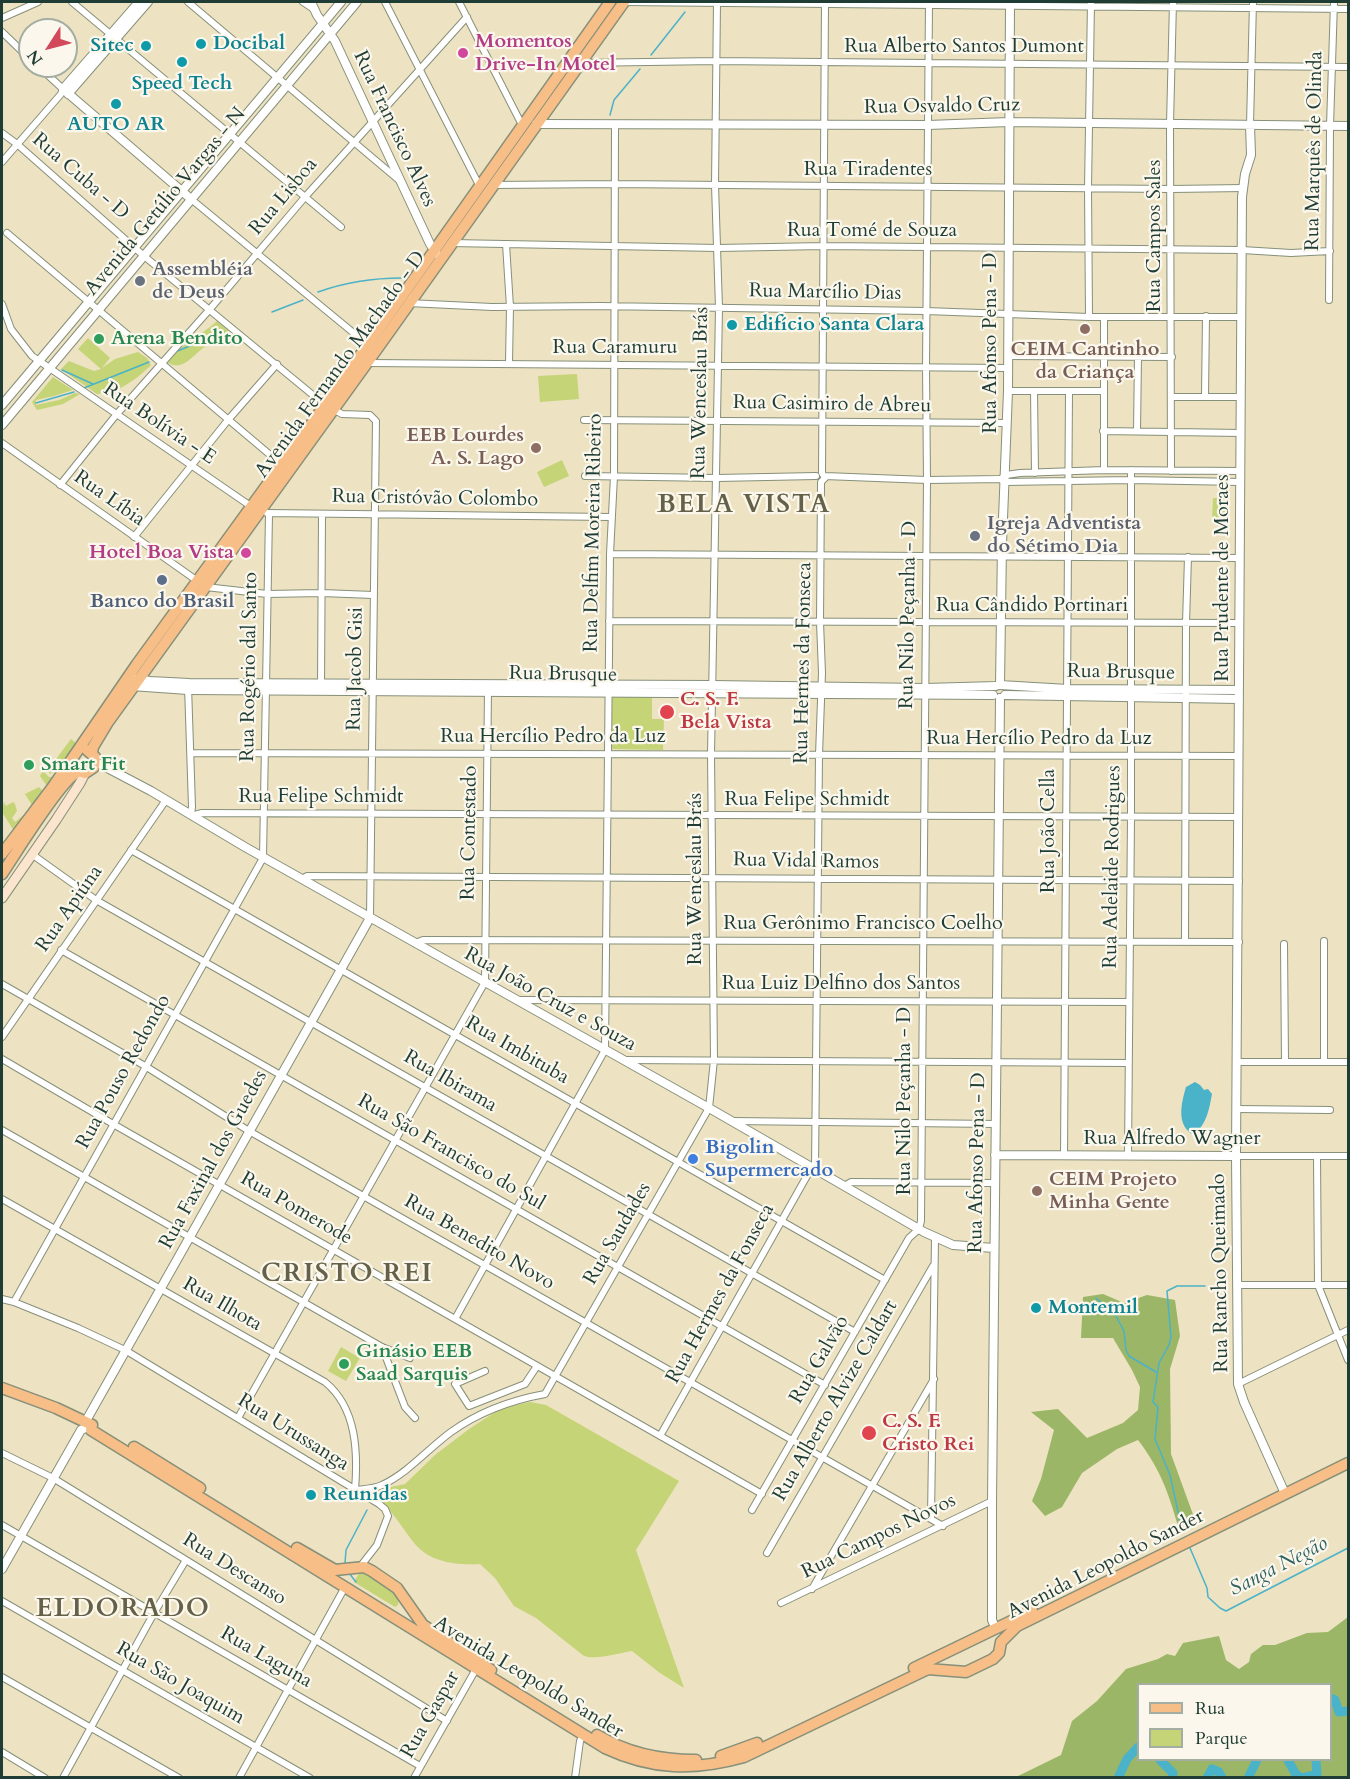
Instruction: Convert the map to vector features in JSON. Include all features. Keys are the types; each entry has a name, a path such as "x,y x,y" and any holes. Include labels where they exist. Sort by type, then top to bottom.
{"main road":[{"name":"Avenida Fernando Machado - D","path":"260,511 281,464 367,363 479,185 610,2"},
{"name":"Avenida Fernando Machado - D","path":"437,254 451,243 624,2"},
{"name":"Avenida Fernando Machado - D","path":"79,750 132,681 201,584 260,511 367,344 404,301"},
{"name":"Avenida Fernando Machado - D","path":"94,757 93,747 132,681"},
{"path":"2,854 71,760 79,750 86,749 94,757 90,771 69,778 2,874"},
{"path":"71,760 73,767 82,773"},
{"path":"2,898 80,783 82,773"},
{"name":"Avenida Leopoldo Sander","path":"2,1384 47,1401 89,1422 152,1458 317,1561 335,1570 360,1568 393,1584 421,1623 605,1740 650,1756 695,1760 723,1756 749,1747 1348,1457"},
{"name":"Avenida Leopoldo Sander","path":"2,1388 89,1422 92,1430 583,1735 621,1756 658,1766 714,1764 744,1757 928,1669 966,1672 993,1659 999,1653 1002,1642 1017,1626 1348,1463"},
{"path":"345,1587 348,1573 360,1568"},
{"path":"387,1612 401,1608 404,1604 401,1593"},
{"path":"995,1627 1002,1642"},
{"path":"948,1651 951,1664 960,1673"}],"street":[{"path":"2,18 38,2"},
{"path":"72,2 341,227"},
{"path":"114,36 139,2"},
{"path":"2,162 114,36 148,2"},
{"path":"188,2 400,182"},
{"path":"303,2 315,11"},
{"name":"Rua Francisco Alves","path":"311,2 331,33 400,182 437,254"},
{"name":"Avenida Getúlio Vargas - N","path":"2,405 341,2"},
{"name":"Avenida Getúlio Vargas - N","path":"2,425 357,2"},
{"path":"385,2 479,185"},
{"path":"459,2 522,125"},
{"path":"624,2 1253,4 1348,9"},
{"name":"Rua Wenceslau Brás","path":"709,1108 714,1060 711,754 719,308 715,185 717,2"},
{"name":"Rua Hermes da Fonseca","path":"660,1436 813,1168 821,690 825,2"},
{"name":"Rua Marquês de Olinda","path":"1329,300 1330,126 1334,2"},
{"name":"Rua Nilo Peçanha - D","path":"919,1229 927,480 928,3"},
{"name":"Rua Afonso Pena - D","path":"995,1627 992,1620 992,1501 999,691 1008,391 1010,3"},
{"path":"1089,316 1088,124 1091,4"},
{"name":"Rua Campos Sales","path":"1171,471 1170,124 1173,4"},
{"name":"Rua Prudente de Moraes","path":"1236,1156 1242,250 1244,188 1251,155 1253,4"},
{"name":"Rua Lisboa","path":"60,485 116,415 259,253 305,197 467,17"},
{"path":"2,32 18,47"},
{"name":"Rua Alberto Santos Dumont","path":"580,63 716,61 1171,64 1348,68"},
{"path":"50,78 191,199 367,344"},
{"name":"Rua Osvaldo Cruz","path":"536,124 928,125 1009,122 1348,126"},
{"name":"Rua Delfim Moreira Ribeiro","path":"605,1050 610,554 614,476 615,124"},
{"name":"Rua Cuba - D","path":"2,133 18,144 144,256 328,407"},
{"name":"Rua Tiradentes","path":"479,185 1244,188"},
{"path":"7,233 281,464"},
{"name":"Rua Tomé de Souza","path":"451,243 718,248 824,246 1171,249 1242,250 1291,254 1330,251"},
{"path":"506,244 510,307 509,363"},
{"name":"Rua Marcílio Dias","path":"404,301 510,307 823,309 1104,317 1241,318"},
{"name":"Rua Bolívia - E","path":"2,304 11,329 20,343 48,369 260,511"},
{"path":"1205,397 1206,316"},
{"path":"1104,317 1104,470"},
{"path":"1008,356 1172,357"},
{"path":"1137,431 1138,357"},
{"name":"Rua Caramuru","path":"367,363 1007,368"},
{"path":"134,537 228,420 277,364"},
{"path":"1008,391 1104,391"},
{"path":"1034,391 1035,472"},
{"name":"Rua João Cella","path":"1064,1155 1069,391"},
{"path":"1171,397 1241,398"},
{"name":"Rua Jacob Gisi","path":"328,407 342,414 370,415 375,421 370,918"},
{"name":"Rua Casimiro de Abreu","path":"584,420 1007,423"},
{"path":"1103,431 1241,433"},
{"name":"Rua Líbia","path":"2,443 201,584"},
{"name":"Rua Adelaide Rodrigues","path":"1128,1155 1131,470"},
{"path":"1004,479 1035,472 1240,471"},
{"path":"585,476 1240,482"},
{"name":"Rua Cristóvão Colombo","path":"260,511 375,515 611,517"},
{"name":"Rua Rogério dal Santo","path":"260,511 267,594 263,858"},
{"path":"321,687 322,514"},
{"path":"610,554 1240,558"},
{"path":"1185,941 1188,557"},
{"path":"201,584 267,594 373,595"},
{"name":"Rua Cândido Portinari","path":"609,621 1239,623"},
{"name":"Rua Brusque","path":"132,681 188,686 265,687 609,688 712,685 821,690 1131,694 1186,694 1239,690"},
{"path":"188,686 192,815"},
{"name":"Rua Contestado","path":"485,982 488,687"},
{"name":"Rua Brusque","path":"609,688 712,694 821,690"},
{"name":"Rua Brusque","path":"1186,694 1239,699"},
{"name":"Rua Hercílio Pedro da Luz","path":"191,753 1239,756"},
{"name":"Rua João Cruz e Souza","path":"94,757 263,858 709,1108 935,1238 953,1245 994,1248"},
{"name":"Rua Apiúna","path":"2,1037 166,800"},
{"name":"Rua Felipe Schmidt","path":"192,815 264,813 1239,817"},
{"name":"Rua Imbituba","path":"131,850 885,1280"},
{"name":"Rua Ibirama","path":"33,855 96,900 855,1332"},
{"name":"Rua Pouso Redondo","path":"14,1302 263,858"},
{"name":"Rua Vidal Ramos","path":"302,879 308,876 370,876 1239,881"},
{"name":"Rua Faxinal dos Guedes","path":"2,1569 81,1430 89,1422 125,1350 370,918"},
{"name":"Rua Gerônimo Francisco Coelho","path":"415,943 423,940 1239,942"},
{"path":"1324,941 1324,1062"},
{"path":"1284,944 1285,1062"},
{"name":"Rua São Francisco do Sul","path":"61,950 825,1385"},
{"path":"238,1418 485,982"},
{"name":"Rua Benedito Novo","path":"2,984 145,1066 249,1131 943,1526"},
{"name":"Rua Luiz Delfino dos Santos","path":"517,1000 1129,1002"},
{"path":"455,1319 605,1050"},
{"name":"Rua Pomerode","path":"2,1059 762,1494"},
{"path":"622,1060 1128,1063"},
{"path":"1237,1062 1348,1062"},
{"name":"Rua Saudades","path":"555,1377 709,1108"},
{"path":"1236,1109 1330,1110"},
{"path":"731,1121 996,1124"},
{"path":"2,1130 382,1347 411,1358"},
{"name":"Rua Alfredo Wagner","path":"995,1155 1348,1156"},
{"name":"Rua Rancho Queimado","path":"1236,1156 1239,1285 1236,1318 1238,1384 1283,1489"},
{"path":"1317,1156 1318,1285 1348,1360"},
{"path":"844,1186 851,1182 995,1183"},
{"name":"Rua Ilhota","path":"2,1199 325,1382 336,1391 355,1436 355,1490"},
{"name":"Rua Galvão","path":"752,1510 909,1238 919,1229"},
{"path":"931,1518 935,1238"},
{"name":"Rua Alberto Alvize Caldart","path":"767,1553 933,1266"},
{"path":"1239,1285 1348,1285"},
{"name":"Rua Urussanga","path":"2,1299 78,1328 125,1350 355,1490 381,1486 404,1471 453,1431 474,1419 515,1400 545,1394 555,1377"},
{"path":"1238,1384 1348,1330"},
{"path":"382,1347 405,1407 415,1418"},
{"path":"485,1371 455,1384 469,1406 525,1384 537,1366"},
{"path":"812,1589 934,1378"},
{"name":"Rua Descanso","path":"2,1453 53,1478 447,1721"},
{"path":"355,1490 379,1504 388,1516 377,1545 360,1568"},
{"name":"Rua Campos Novos","path":"781,1603 992,1501"},
{"name":"Rua Laguna","path":"2,1525 420,1766"},
{"path":"63,1778 154,1613 186,1560"},
{"path":"239,1778 345,1587"},
{"name":"Rua São Joaquim","path":"2,1601 310,1778"},
{"name":"Rua Gaspar","path":"414,1778 476,1669"},
{"path":"2,1677 179,1778"},
{"path":"575,1778 580,1741 583,1735"},
{"path":"2,1752 45,1778"}],"green space":[{"path":"217,321 229,331 230,338 206,346 184,363 174,365 168,363 185,345"},
{"path":"88,338 110,358 102,368 115,359 138,352 147,358 151,365 126,385 97,394 61,369 69,361 94,371 101,369 78,349"},
{"path":"577,374 579,399 540,402 538,376"},
{"path":"53,377 73,390 36,400 36,405 59,400 75,393 80,394 63,404 37,410 32,402"},
{"path":"562,460 569,476 544,487 537,472"},
{"path":"1213,498 1228,498 1228,521 1212,520"},
{"path":"612,696 652,697 652,719 664,719 663,750 611,749"},
{"path":"71,739 77,744 57,771 49,774 51,766"},
{"path":"50,758 52,759 45,773 53,777 47,786 40,776"},
{"path":"39,787 43,791 32,805 25,794"},
{"path":"4,802 6,806 13,802 15,804 17,811 12,818 15,822 25,814 14,831 2,812"},
{"path":"1103,1294 1124,1303 1147,1295 1175,1300 1180,1336 1170,1369 1171,1454 1195,1520 1178,1526 1163,1481 1138,1440 1117,1449 1082,1473 1062,1507 1045,1516 1032,1501 1041,1479 1054,1430 1031,1412 1058,1409 1087,1438 1123,1423 1138,1410 1140,1387 1113,1338 1081,1338 1083,1297"},
{"name":"Ginásio EEB Saad Sarquis","path":"341,1347 360,1358 346,1381 328,1371"},
{"path":"530,1402 546,1405 679,1481 636,1550 684,1688 632,1651 601,1657 584,1656 536,1618 514,1606 495,1578 480,1564 445,1562 421,1550 388,1509 367,1494 405,1484 435,1455 469,1429 500,1409"},
{"path":"362,1572 391,1588 399,1598 398,1605 395,1607 354,1582"},
{"path":"1348,1617 1348,1777 1016,1777 1061,1755 1072,1721 1097,1701 1126,1669 1167,1654 1175,1656 1183,1643 1219,1636 1226,1660 1239,1669 1249,1662 1251,1654 1263,1645 1275,1645 1307,1633 1328,1632"}],"water":[{"path":"1195,1082 1212,1094 1205,1121 1194,1135 1184,1126 1181,1114 1186,1087"}],"waterway":[{"path":"651,55 685,12"},
{"path":"610,115 614,100 640,69"},
{"path":"318,292 359,281 402,278"},
{"path":"272,312 303,300"},
{"path":"175,352 224,332"},
{"path":"84,388 149,362"},
{"path":"62,370 93,384"},
{"path":"36,403 74,392"},
{"name":"Sanga Negão","path":"1182,1530 1170,1475 1155,1439 1158,1407 1153,1402 1159,1363 1171,1337 1167,1291 1177,1286 1205,1286"},
{"path":"1096,1298 1116,1316 1124,1331 1129,1356 1156,1372"},
{"path":"345,1563 346,1550 367,1510"},
{"name":"Sanga Negão","path":"1190,1548 1207,1588 1208,1597 1226,1611 1348,1548"},
{"path":"349,1573 356,1582"},
{"path":"1332,1699 1335,1700 1339,1712 1348,1711"},
{"path":"1118,1778 1127,1759 1137,1748"},
{"path":"1161,1761 1173,1773 1172,1778"},
{"path":"1248,1778 1256,1761"},
{"path":"1289,1761 1295,1773 1301,1778"},
{"path":"1301,1778 1317,1774 1316,1761"},
{"path":"1207,1778 1212,1769 1219,1772 1222,1778"}],"place":[{"name":"Docibal","path":"201,44"},
{"name":"Sitec","path":"146,46"},
{"name":"Momentos Drive-In Motel","path":"463,53"},
{"name":"Speed Tech","path":"182,62"},
{"name":"AUTO AR","path":"116,104"},
{"name":"Assembléia de Deus","path":"140,281"},
{"name":"Edifício Santa Clara","path":"732,325"},
{"name":"CEIM Cantinho da Criança","path":"1085,329"},
{"name":"Arena Bendito","path":"99,339"},
{"name":"EEB Lourdes A. S. Lago","path":"536,448"},
{"name":"Igreja Adventista do Sétimo Dia","path":"975,536"},
{"name":"Hotel Boa Vista","path":"246,553"},
{"name":"Banco do Brasil","path":"162,580"},
{"name":"C. S. F. Bela Vista","path":"667,712"},
{"name":"Smart Fit","path":"29,765"},
{"name":"Bigolin Supermercado","path":"693,1159"},
{"name":"CEIM Projeto Minha Gente","path":"1037,1191"},
{"name":"Montemil","path":"1036,1308"},
{"name":"Ginásio EEB Saad Sarquis","path":"344,1364"},
{"name":"C. S. F. Cristo Rei","path":"869,1433"},
{"name":"Reunidas","path":"311,1495"}],"district":[{"name":"BELA VISTA","path":"744,506"},
{"name":"CRISTO REI","path":"347,1275"},
{"name":"ELDORADO","path":"123,1610"}]}
